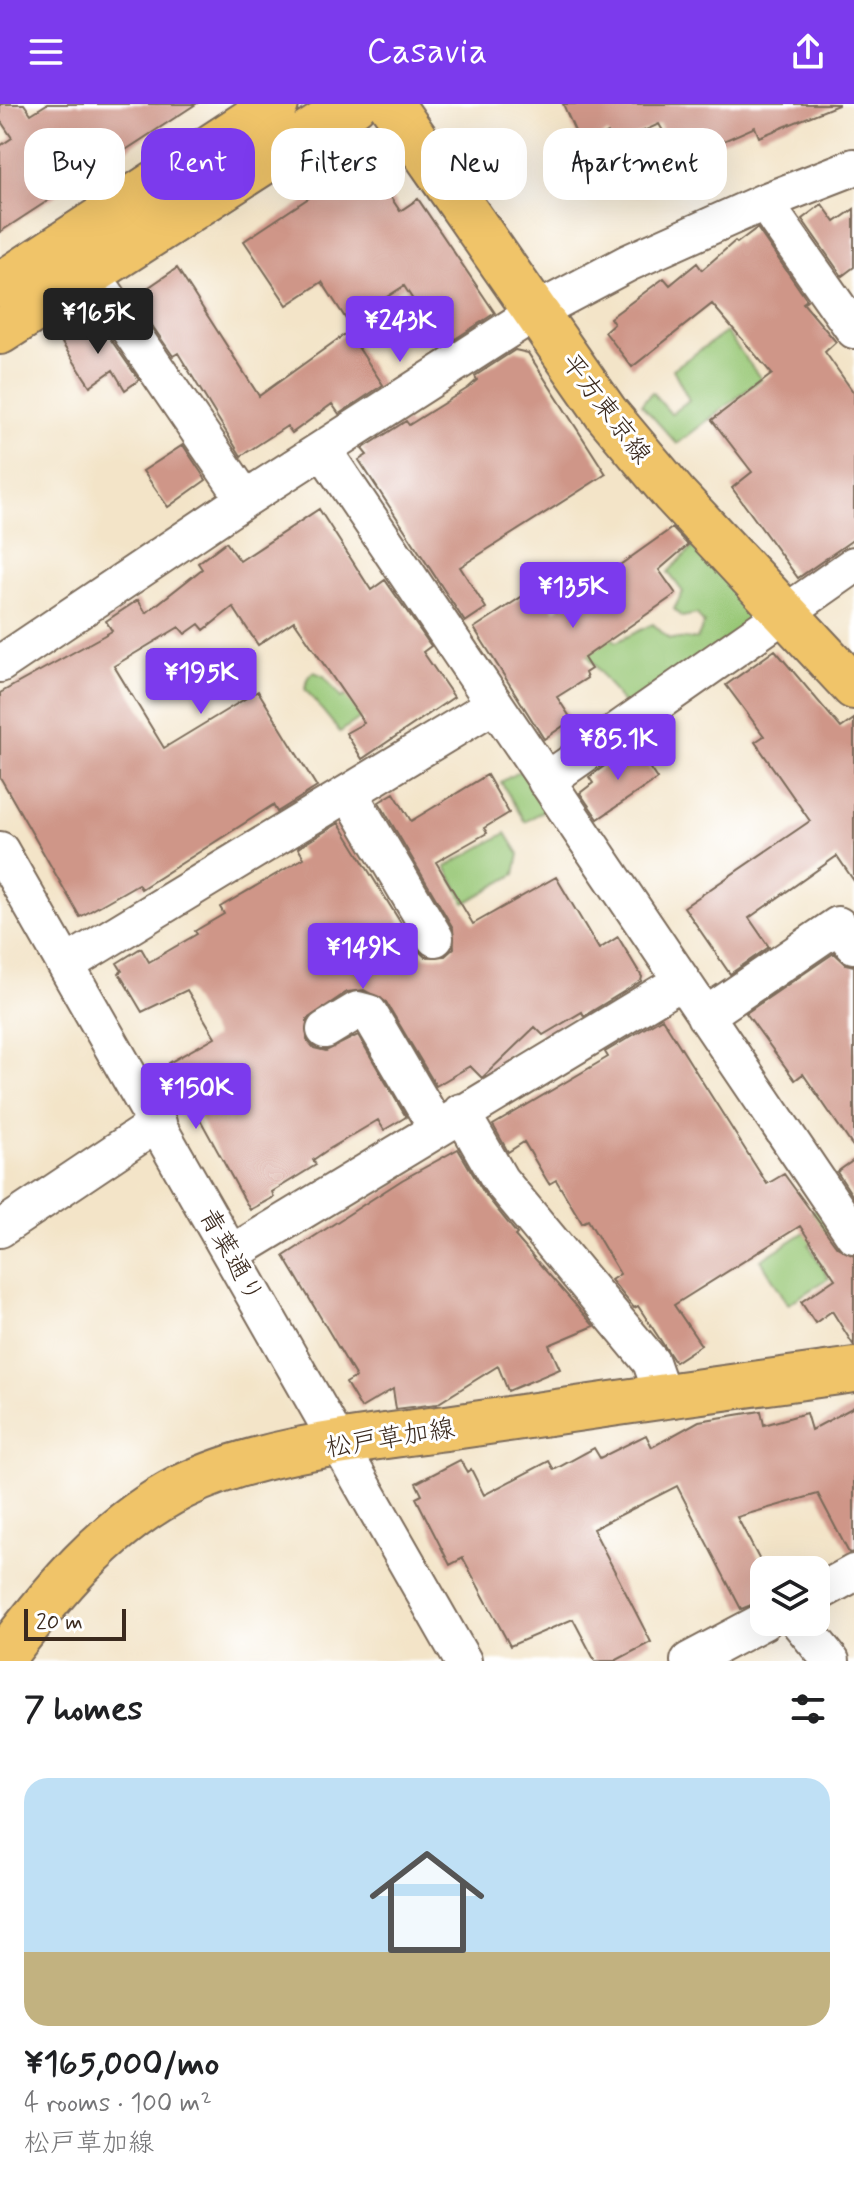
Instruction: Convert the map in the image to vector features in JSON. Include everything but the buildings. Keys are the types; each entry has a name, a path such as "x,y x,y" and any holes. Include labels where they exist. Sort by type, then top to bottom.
{"main road":[{"path":"0,285 276,104"},
{"path":"0,332 354,104"},
{"name":"平方東京線","path":"391,104 606,413 784,614 854,687"},
{"name":"松戸草加線","path":"0,1661 49,1596 83,1560 130,1521 169,1496 218,1473 338,1443 854,1370"}],"street":[{"path":"0,664 245,499 537,311 628,263 764,202 854,167"},
{"path":"764,202 854,330"},
{"path":"91,273 245,499"},
{"path":"323,450 854,1235"},
{"path":"546,781 854,565"},
{"path":"67,964 495,704"},
{"path":"349,793 435,938"},
{"name":"青葉通り","path":"0,850 463,1661"},
{"path":"705,1016 838,925 854,945"},
{"path":"231,1254 682,981"},
{"path":"325,1030 358,1010 369,1013 449,1120 651,1362 663,1396"},
{"path":"0,1229 158,1123"},
{"path":"830,1586 854,1573"},
{"path":"689,1661 750,1628"},
{"path":"810,1636 831,1661"}],"green space":[{"path":"726,332 761,379 677,444 641,404 652,392 671,414 689,400 673,369"},
{"path":"695,545 750,607 749,623 626,708 571,632 577,627 558,602 575,590 616,642 653,624 669,639 697,639 704,624 697,614 682,617 674,609 683,592 668,572"},
{"path":"314,672 324,676 341,698 377,682 392,696 340,732 305,689 308,677"},
{"path":"523,769 549,807 525,822 501,782"},
{"path":"506,833 519,854 515,874 465,903 446,867"},
{"path":"819,1207 834,1228 809,1245 829,1278 788,1304 761,1260 817,1224 812,1212"}]}
